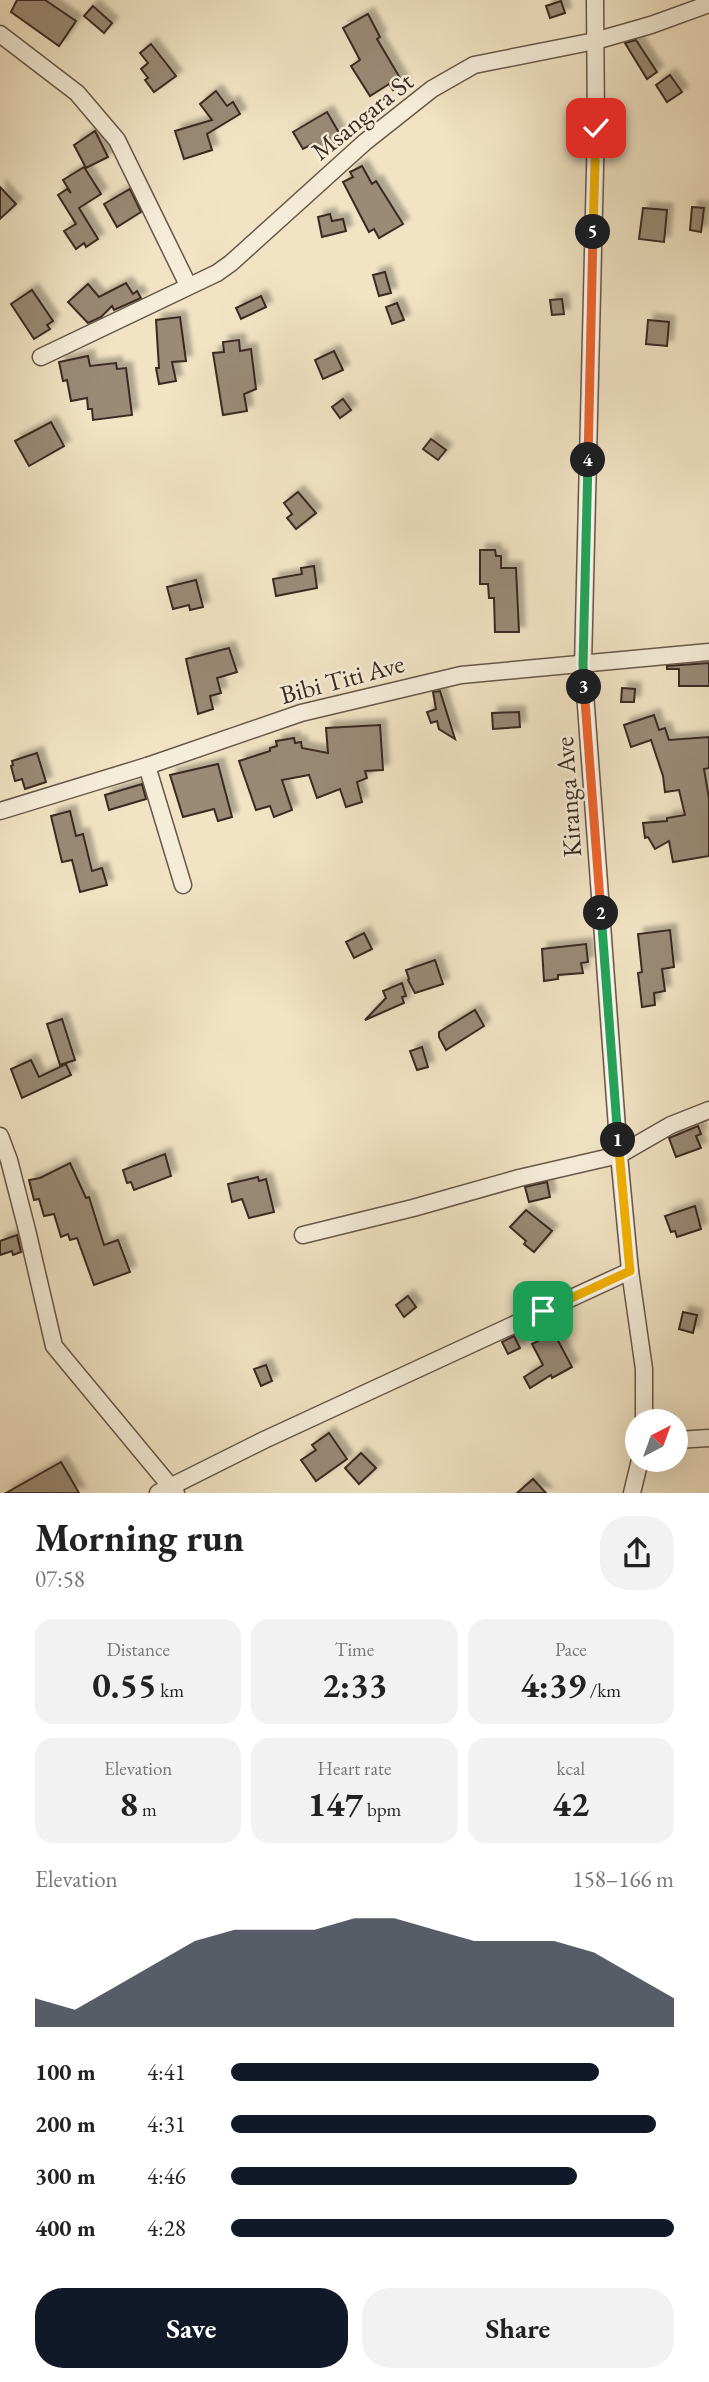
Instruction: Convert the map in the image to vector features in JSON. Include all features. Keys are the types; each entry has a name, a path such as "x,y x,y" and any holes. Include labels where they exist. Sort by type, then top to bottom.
{"street":[{"name":"Kiranga Ave","path":"595,0 595,156 583,665 619,1155 630,1271 644,1369 644,1409"},
{"name":"Msangara St","path":"41,357 217,273 365,142 432,89 474,65 595,41 709,4"},
{"path":"0,34 77,93 117,141 188,285"},
{"name":"Bibi Titi Ave","path":"0,811 147,766 301,713 461,675 709,652"},
{"path":"147,766 183,885"},
{"path":"303,1235 519,1178 619,1155 671,1125 709,1110"},
{"path":"0,1136 24,1218 54,1346 169,1490 264,1440 630,1271"},
{"path":"688,1439 709,1438"},
{"path":"632,1493 637,1472"}],"building":[{"path":"17,0 45,0 76,21 59,46 11,12"},
{"path":"561,1 565,13 550,18 546,6"},
{"path":"93,6 112,23 104,33 84,16"},
{"path":"368,14 380,37 377,39 403,83 393,90 389,84 370,96 351,66 360,60 343,28"},
{"path":"636,40 657,72 647,79 625,43"},
{"path":"151,44 176,76 154,92 141,69 148,63 140,53"},
{"path":"670,75 682,92 667,102 656,85"},
{"path":"216,91 227,106 233,102 240,114 207,134 212,150 184,159 175,131 212,120 200,104"},
{"path":"327,112 342,138 319,152 314,143 303,149 293,132"},
{"path":"95,131 108,157 86,168 74,145"},
{"path":"362,166 372,184 376,181 403,224 379,238 374,229 369,232 343,182 353,177 350,172"},
{"path":"84,167 101,194 79,208 98,239 86,247 84,243 76,249 64,231 76,224 58,195 67,189 71,193 63,180"},
{"path":"0,187 16,204 0,219"},
{"path":"130,189 141,212 117,227 104,204"},
{"path":"692,207 704,208 701,232 690,230"},
{"path":"643,208 667,210 664,242 639,239"},
{"path":"330,214 332,221 343,219 346,231 322,237 318,217"},
{"path":"385,272 391,293 379,296 373,275"},
{"path":"126,283 133,294 137,291 141,298 114,310 112,306 101,317 88,323 68,302 88,284 99,297"},
{"path":"32,290 53,321 47,325 50,329 34,339 11,304"},
{"path":"261,296 266,307 241,319 236,308"},
{"path":"562,299 564,314 552,315 550,300"},
{"path":"397,303 404,320 392,324 386,307"},
{"path":"180,317 186,361 172,362 176,381 159,384 156,368 159,368 156,320"},
{"path":"648,320 669,322 667,346 646,344"},
{"path":"239,340 240,351 251,349 256,389 244,394 247,411 223,415 213,353 224,352 223,342"},
{"path":"334,351 343,370 323,379 315,360"},
{"path":"88,356 90,366 116,363 117,369 126,368 132,415 93,420 87,398 71,401 67,380 63,381 59,362"},
{"path":"343,399 351,410 340,418 332,407"},
{"path":"51,422 64,446 29,466 15,441"},
{"path":"431,439 446,450 438,460 423,449"},
{"path":"298,492 316,513 296,529 287,518 292,514 284,503"},
{"path":"480,550 495,550 496,556 501,556 501,568 516,568 519,632 495,632 494,598 489,598 488,584 480,584"},
{"path":"314,566 317,588 276,596 273,579 302,574 301,568"},
{"path":"196,580 203,607 190,610 189,605 173,609 167,587"},
{"path":"229,648 237,672 217,678 221,693 210,696 213,709 198,714 186,659"},
{"path":"709,663 709,686 679,686 679,669 667,669 667,666"},
{"path":"622,688 635,689 634,702 621,702"},
{"path":"440,691 455,739 439,729 437,721 431,723 427,712 436,709 433,692"},
{"path":"519,712 520,727 493,729 492,713"},
{"path":"654,715 659,730 665,728 669,740 709,737 709,768 704,769 709,798 709,856 673,862 669,841 655,849 648,837 645,838 643,823 667,821 667,818 685,815 679,790 665,792 663,776 651,740 631,747 624,725"},
{"path":"380,725 383,770 365,771 367,778 357,782 362,802 346,807 340,789 317,798 309,775 282,780 292,810 274,817 270,806 256,810 239,761 270,751 270,748 277,746 276,741 294,738 295,743 301,742 302,748 328,753 326,728"},
{"path":"37,753 46,782 25,789 22,779 15,781 12,761"},
{"path":"218,764 232,817 218,821 214,809 183,817 170,775"},
{"path":"142,784 146,799 109,810 105,795"},
{"path":"70,811 76,836 83,834 92,871 102,868 107,885 80,892 72,860 62,862 51,816"},
{"path":"670,930 674,967 662,969 665,991 654,993 655,1005 642,1007 638,973 642,972 638,934"},
{"path":"364,933 372,949 354,958 346,942"},
{"path":"586,944 588,962 581,963 583,973 558,975 558,979 544,981 542,949"},
{"path":"435,960 443,984 415,993 406,970"},
{"path":"402,983 406,996 402,997 404,1003 365,1020 386,998 383,991"},
{"path":"475,1010 484,1026 446,1050 439,1032"},
{"path":"62,1019 75,1060 60,1065 47,1024"},
{"path":"422,1047 428,1067 417,1070 410,1051"},
{"path":"31,1060 39,1077 66,1064 71,1075 22,1098 11,1069"},
{"path":"698,1126 701,1134 696,1136 701,1148 676,1157 669,1138"},
{"path":"165,1154 171,1176 134,1190 131,1182 127,1183 123,1170"},
{"path":"70,1163 86,1198 89,1197 104,1245 118,1240 130,1272 94,1285 77,1238 70,1240 68,1234 61,1237 54,1214 44,1216 39,1199 34,1200 29,1180 40,1178"},
{"path":"258,1177 259,1181 266,1179 274,1212 249,1218 242,1199 232,1202 228,1184"},
{"path":"547,1182 550,1197 529,1202 525,1187"},
{"path":"695,1206 701,1229 677,1237 675,1231 671,1232 665,1216"},
{"path":"526,1210 552,1231 534,1252 510,1227"},
{"path":"17,1235 21,1252 13,1255 12,1251 0,1255 0,1241"},
{"path":"408,1296 416,1307 404,1317 396,1305"},
{"path":"683,1312 697,1315 693,1333 679,1329"},
{"path":"554,1333 572,1367 552,1378 551,1375 530,1388 524,1377 543,1365 532,1344"},
{"path":"514,1336 520,1348 508,1354 502,1342"},
{"path":"266,1365 272,1381 261,1386 254,1369"},
{"path":"329,1433 347,1459 316,1481 301,1460 316,1450 312,1445"},
{"path":"361,1453 376,1468 359,1484 345,1468"},
{"path":"61,1462 79,1493 6,1493"},
{"path":"533,1479 546,1493 517,1493"}],"route":[{"path":"543,1311 630,1271 583,665 596,128"}]}
